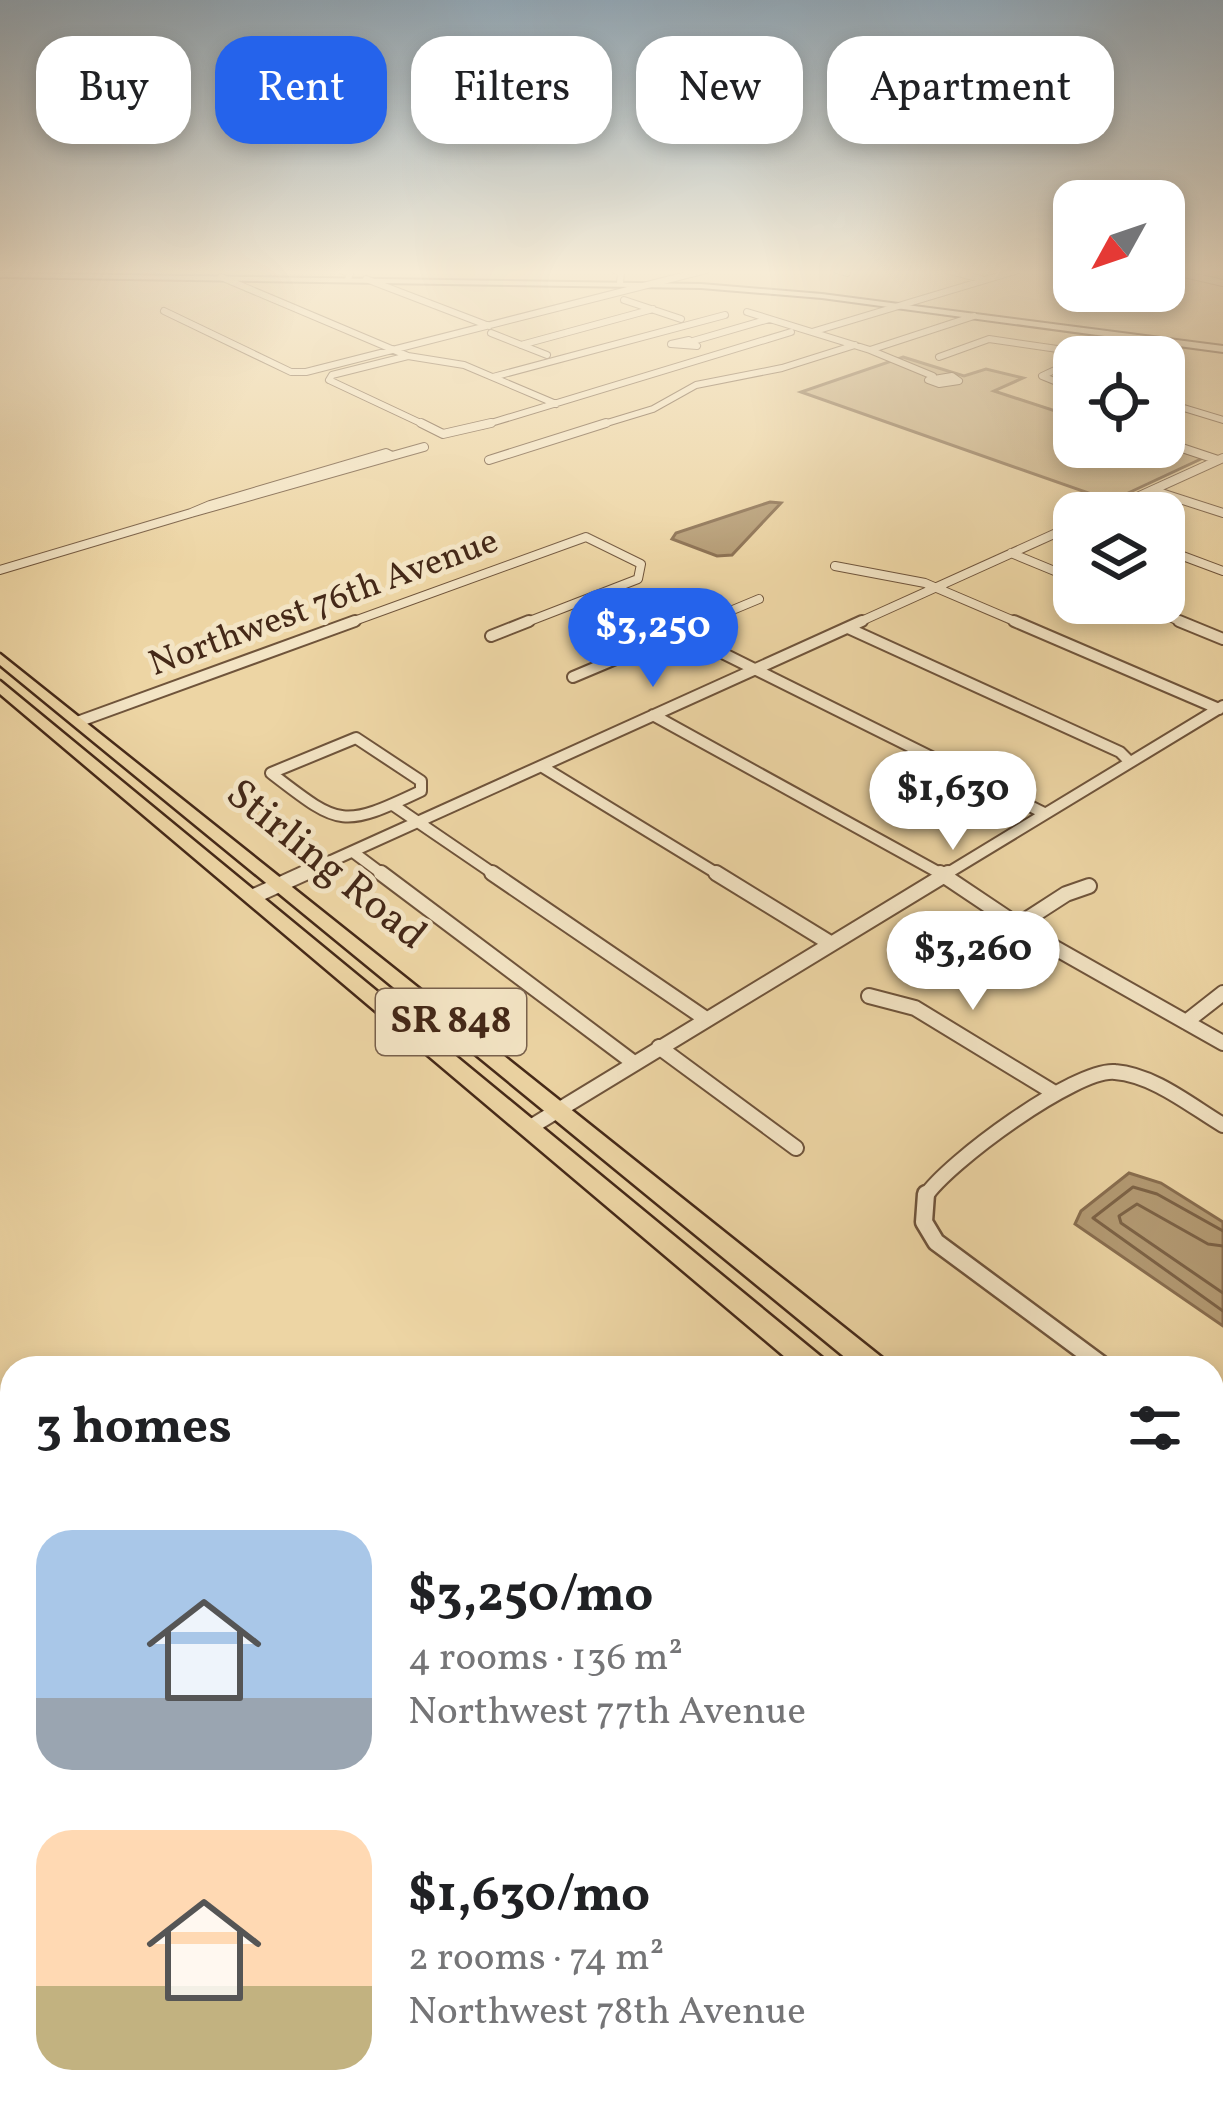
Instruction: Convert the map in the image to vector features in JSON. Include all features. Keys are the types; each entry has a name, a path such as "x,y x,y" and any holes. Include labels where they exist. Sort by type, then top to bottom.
{"main road":[{"name":"Stirling Road","path":"0,658 861,1356"},
{"name":"Stirling Road","path":"0,686 802,1356"}],"street":[{"path":"356,369 328,380 443,434 477,429 480,424 674,369"},
{"path":"471,369 556,404"},
{"path":"493,377 521,369"},
{"path":"489,460 653,409 674,391 713,378 775,369"},
{"path":"916,369 932,376"},
{"path":"1185,408 1223,420"},
{"path":"0,570 368,458 424,446"},
{"path":"1185,449 1222,460"},
{"path":"1155,491 1222,460"},
{"path":"1155,491 1223,513"},
{"path":"252,897 1053,535"},
{"name":"Northwest 76th Avenue","path":"80,721 586,537 641,564 638,579 491,635"},
{"path":"1012,554 1053,571"},
{"path":"1185,557 1223,571"},
{"path":"835,566 902,577 936,589 1221,708"},
{"path":"573,677 759,599"},
{"path":"1185,623 1223,638"},
{"path":"848,628 1120,752 1130,762"},
{"path":"680,632 1044,813"},
{"path":"529,1128 1221,708"},
{"path":"653,716 941,874 1018,925 1223,1043"},
{"path":"356,738 422,786 393,805 336,822 271,773 356,738"},
{"path":"542,766 830,943"},
{"path":"393,805 706,1019"},
{"path":"353,852 634,1063"},
{"path":"1018,925 1066,893 1089,886"},
{"path":"1186,1022 1223,992"},
{"path":"869,996 910,1005 1053,1093"},
{"path":"659,1047 796,1148"},
{"path":"1090,1356 946,1251 930,1235 922,1214 926,1195 1084,1072 1113,1070 1148,1081 1223,1125"}],"shaded area":[{"path":"868,369 942,369 964,376 986,369 1023,378 994,391 1053,410 1053,468 1182,468 1130,492 1085,492 801,392"},
{"path":"1185,452 1203,458 1185,466"}],"water":[{"path":"770,502 781,503 732,555 717,556 672,539 676,533"},
{"path":"1129,1173 1161,1183 1223,1222 1223,1326 1075,1224 1081,1211"}]}
